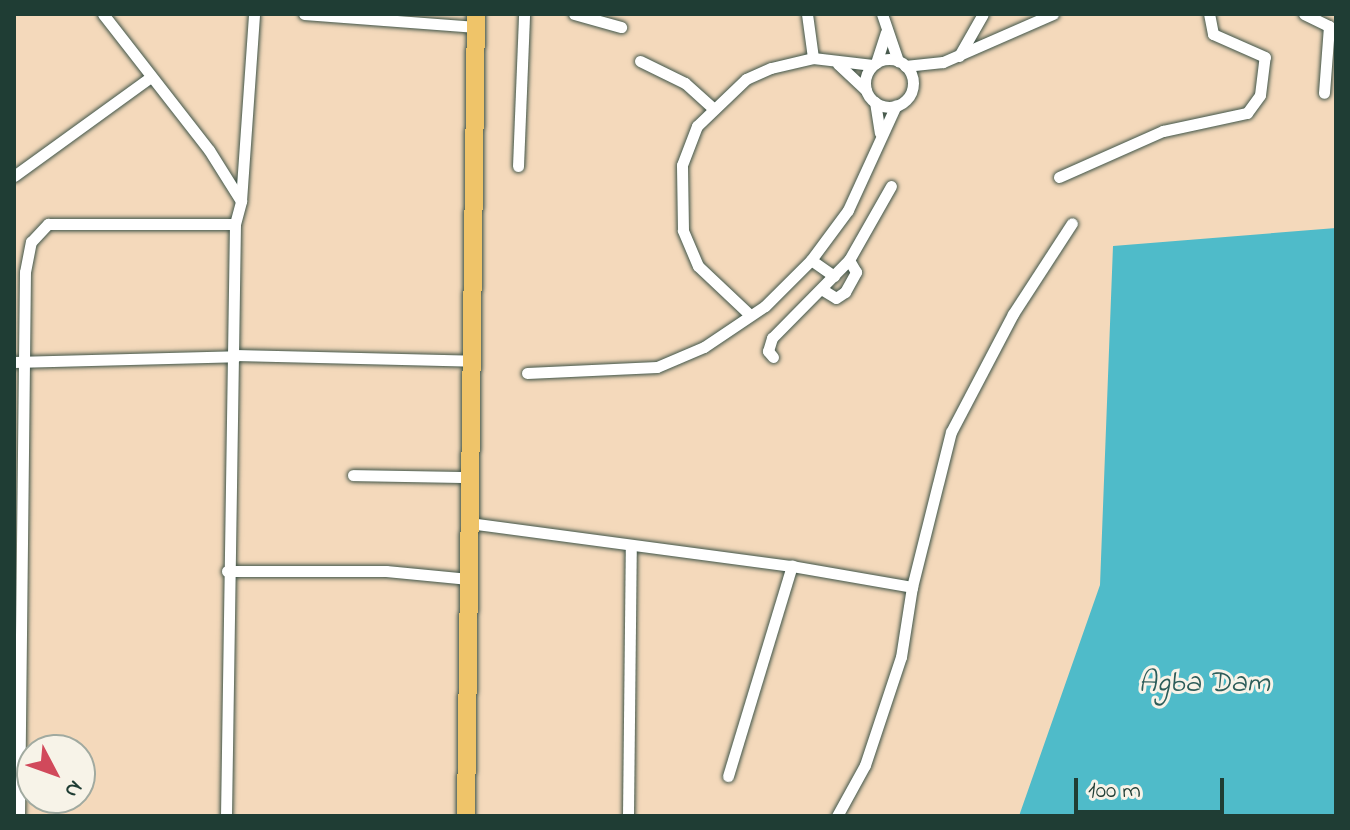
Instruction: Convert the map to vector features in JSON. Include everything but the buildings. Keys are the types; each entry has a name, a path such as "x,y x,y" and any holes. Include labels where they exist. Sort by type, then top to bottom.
{"main road":[{"path":"466,816 469,523 475,362 476,21"}],"street":[{"path":"103,14 241,201"},
{"path":"226,816 227,571 236,355 235,224 241,201 254,14"},
{"path":"304,14 476,21"},
{"path":"518,166 524,14"},
{"path":"574,14 621,27"},
{"path":"807,14 813,58"},
{"path":"882,14 886,33 912,83"},
{"path":"959,56 983,14"},
{"path":"527,373 657,367 704,347 779,295 811,260 848,210 880,133 912,83 930,66 1053,14"},
{"path":"1059,177 1163,131 1247,113 1260,95 1265,57 1213,34 1209,14"},
{"path":"1304,14 1329,26 1324,93"},
{"path":"866,90 886,33"},
{"path":"750,315 698,266 683,230 682,165 697,126 712,107 746,79 813,58 838,64 930,66"},
{"path":"640,61 685,83 712,107"},
{"path":"838,64 875,102 880,133"},
{"path":"14,176 151,77"},
{"path":"875,102 896,105"},
{"path":"773,357 768,351 772,338 823,290 849,260 891,186"},
{"path":"837,816 865,765 901,657 912,587 951,432 1013,314 1072,223"},
{"path":"18,734 20,362 25,272 31,242 48,224 235,224"},
{"path":"811,260 834,276"},
{"path":"823,290 836,298 845,292 856,272 849,260"},
{"path":"20,362 236,355 475,362"},
{"path":"353,475 470,477"},
{"path":"469,523 792,566 912,587"},
{"path":"628,816 631,546"},
{"path":"728,776 792,566"},
{"path":"227,571 386,571 469,579"}],"water":[{"name":"Agba Dam","path":"1336,228 1336,816 1019,816 1100,585 1113,246"}]}
